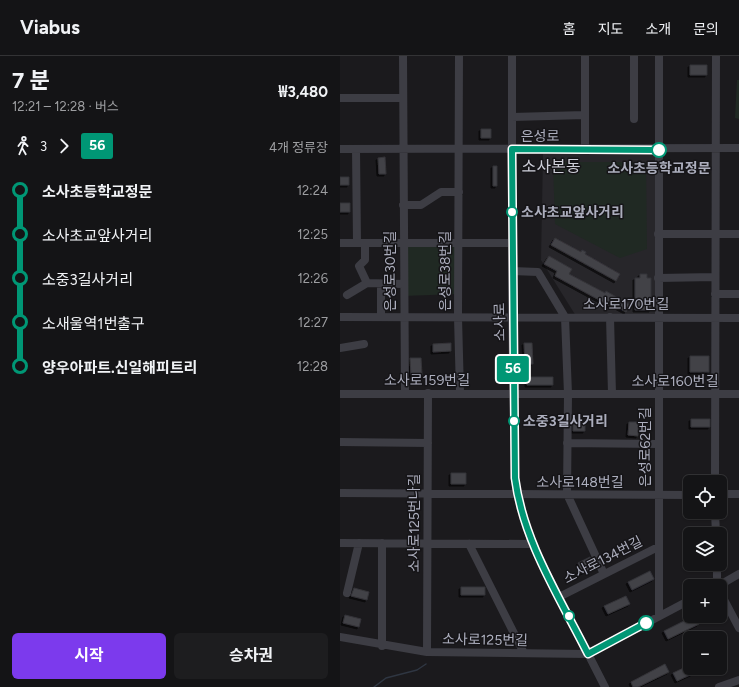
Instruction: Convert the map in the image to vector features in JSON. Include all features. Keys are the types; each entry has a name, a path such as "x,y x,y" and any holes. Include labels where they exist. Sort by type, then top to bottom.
{"street":[{"name":"은성로30번길","path":"403,56 402,205 405,394"},
{"name":"은성로38번길","path":"458,56 460,149 458,317 460,393"},
{"name":"소사로","path":"512,56 512,318 515,478 517,494 532,544 605,687"},
{"path":"585,56 585,149"},
{"path":"634,56 634,119"},
{"name":"은성로62번길","path":"659,56 659,616"},
{"path":"715,475 716,56"},
{"path":"340,98 402,98"},
{"path":"512,116 585,115"},
{"name":"은성로","path":"340,148 659,150 739,148"},
{"path":"356,149 361,243 366,260 359,266 367,283"},
{"path":"402,205 420,205 441,192 459,192"},
{"path":"658,234 739,234"},
{"path":"340,243 512,243"},
{"path":"512,272 538,272 565,317 568,394 567,494 604,574"},
{"path":"658,278 715,277"},
{"path":"346,295 367,283 403,284"},
{"path":"381,284 381,317"},
{"path":"715,294 739,294"},
{"name":"소사로170번길","path":"340,317 739,318"},
{"name":"소사로160번길","path":"610,317 612,394"},
{"path":"340,348 364,344"},
{"name":"소사로125번나길","path":"427,652 428,393"},
{"name":"소사로159번길","path":"340,394 514,393"},
{"name":"소사로160번길","path":"514,393 739,394"},
{"path":"340,442 428,443"},
{"path":"567,443 658,444"},
{"name":"소사로148번길","path":"340,493 683,495"},
{"path":"727,494 739,494"},
{"path":"340,543 532,544"},
{"path":"347,593 359,543"},
{"path":"382,543 382,646"},
{"path":"469,544 524,653"},
{"name":"소사로134번길","path":"559,597 658,547"},
{"path":"727,581 739,574"},
{"path":"588,654 683,604"},
{"path":"727,604 738,623"},
{"name":"소사로125번길","path":"340,637 382,646 427,652 588,654"},
{"path":"719,687 739,680"}],"shaded area":[{"path":"737,80 739,80 739,119 735,118"},
{"path":"657,152 656,316 576,316 541,260 543,154"},
{"path":"553,162 646,162 647,249 620,258 555,224"},
{"path":"403,243 458,243 458,294 403,296"}],"building":[{"path":"690,65 707,65 707,75 690,75"},
{"path":"481,129 491,129 491,138 481,138"},
{"path":"385,157 386,174 379,174 378,158"},
{"path":"493,166 497,166 497,186 493,186"},
{"path":"340,177 349,177 349,185 340,185"},
{"path":"340,203 350,203 350,212 340,212"},
{"path":"555,238 581,252 582,250 586,252 585,254 620,274 616,281 551,245"},
{"path":"549,256 572,269 569,274 605,293 606,291 630,305 626,312 613,305 612,307 555,276 557,271 544,264"},
{"path":"640,274 647,274 647,278 651,278 651,310 635,310 635,278 640,278"},
{"path":"451,343 451,351 433,352 433,344"},
{"path":"524,343 532,343 533,364 525,364"},
{"path":"690,356 709,356 709,372 690,372"},
{"path":"410,358 421,358 422,375 411,375"},
{"path":"527,377 553,377 553,385 527,385"},
{"path":"691,419 710,419 710,427 691,427"},
{"path":"573,422 585,422 585,431 573,431"},
{"path":"629,422 638,422 638,436 628,435"},
{"path":"451,473 466,473 466,484 451,484"},
{"path":"590,557 595,567 582,573 578,563"},
{"path":"650,571 654,579 632,590 628,582"},
{"path":"461,587 485,587 485,595 461,595"},
{"path":"354,588 369,592 367,600 351,596"},
{"path":"626,596 630,604 608,614 604,606"},
{"path":"345,615 361,619 359,627 343,623"},
{"path":"683,622 683,623 699,624 668,639 664,631"},
{"path":"665,664 669,672 638,687 633,687 631,682"},
{"path":"683,668 683,675 690,675 677,681 673,673"}],"waterway":[{"path":"374,687 386,678 417,670 426,664"}],"bus line":[{"name":"56","path":"646,623 588,654 532,544 517,494 515,478 512,318 512,149 659,150"}],"place":[{"name":"소사초등학교정문","path":"659,150"},
{"name":"소사초교앞사거리","path":"512,212"},
{"name":"소중3길사거리","path":"514,421"}],"district":[{"name":"소사본동","path":"551,166"}]}
